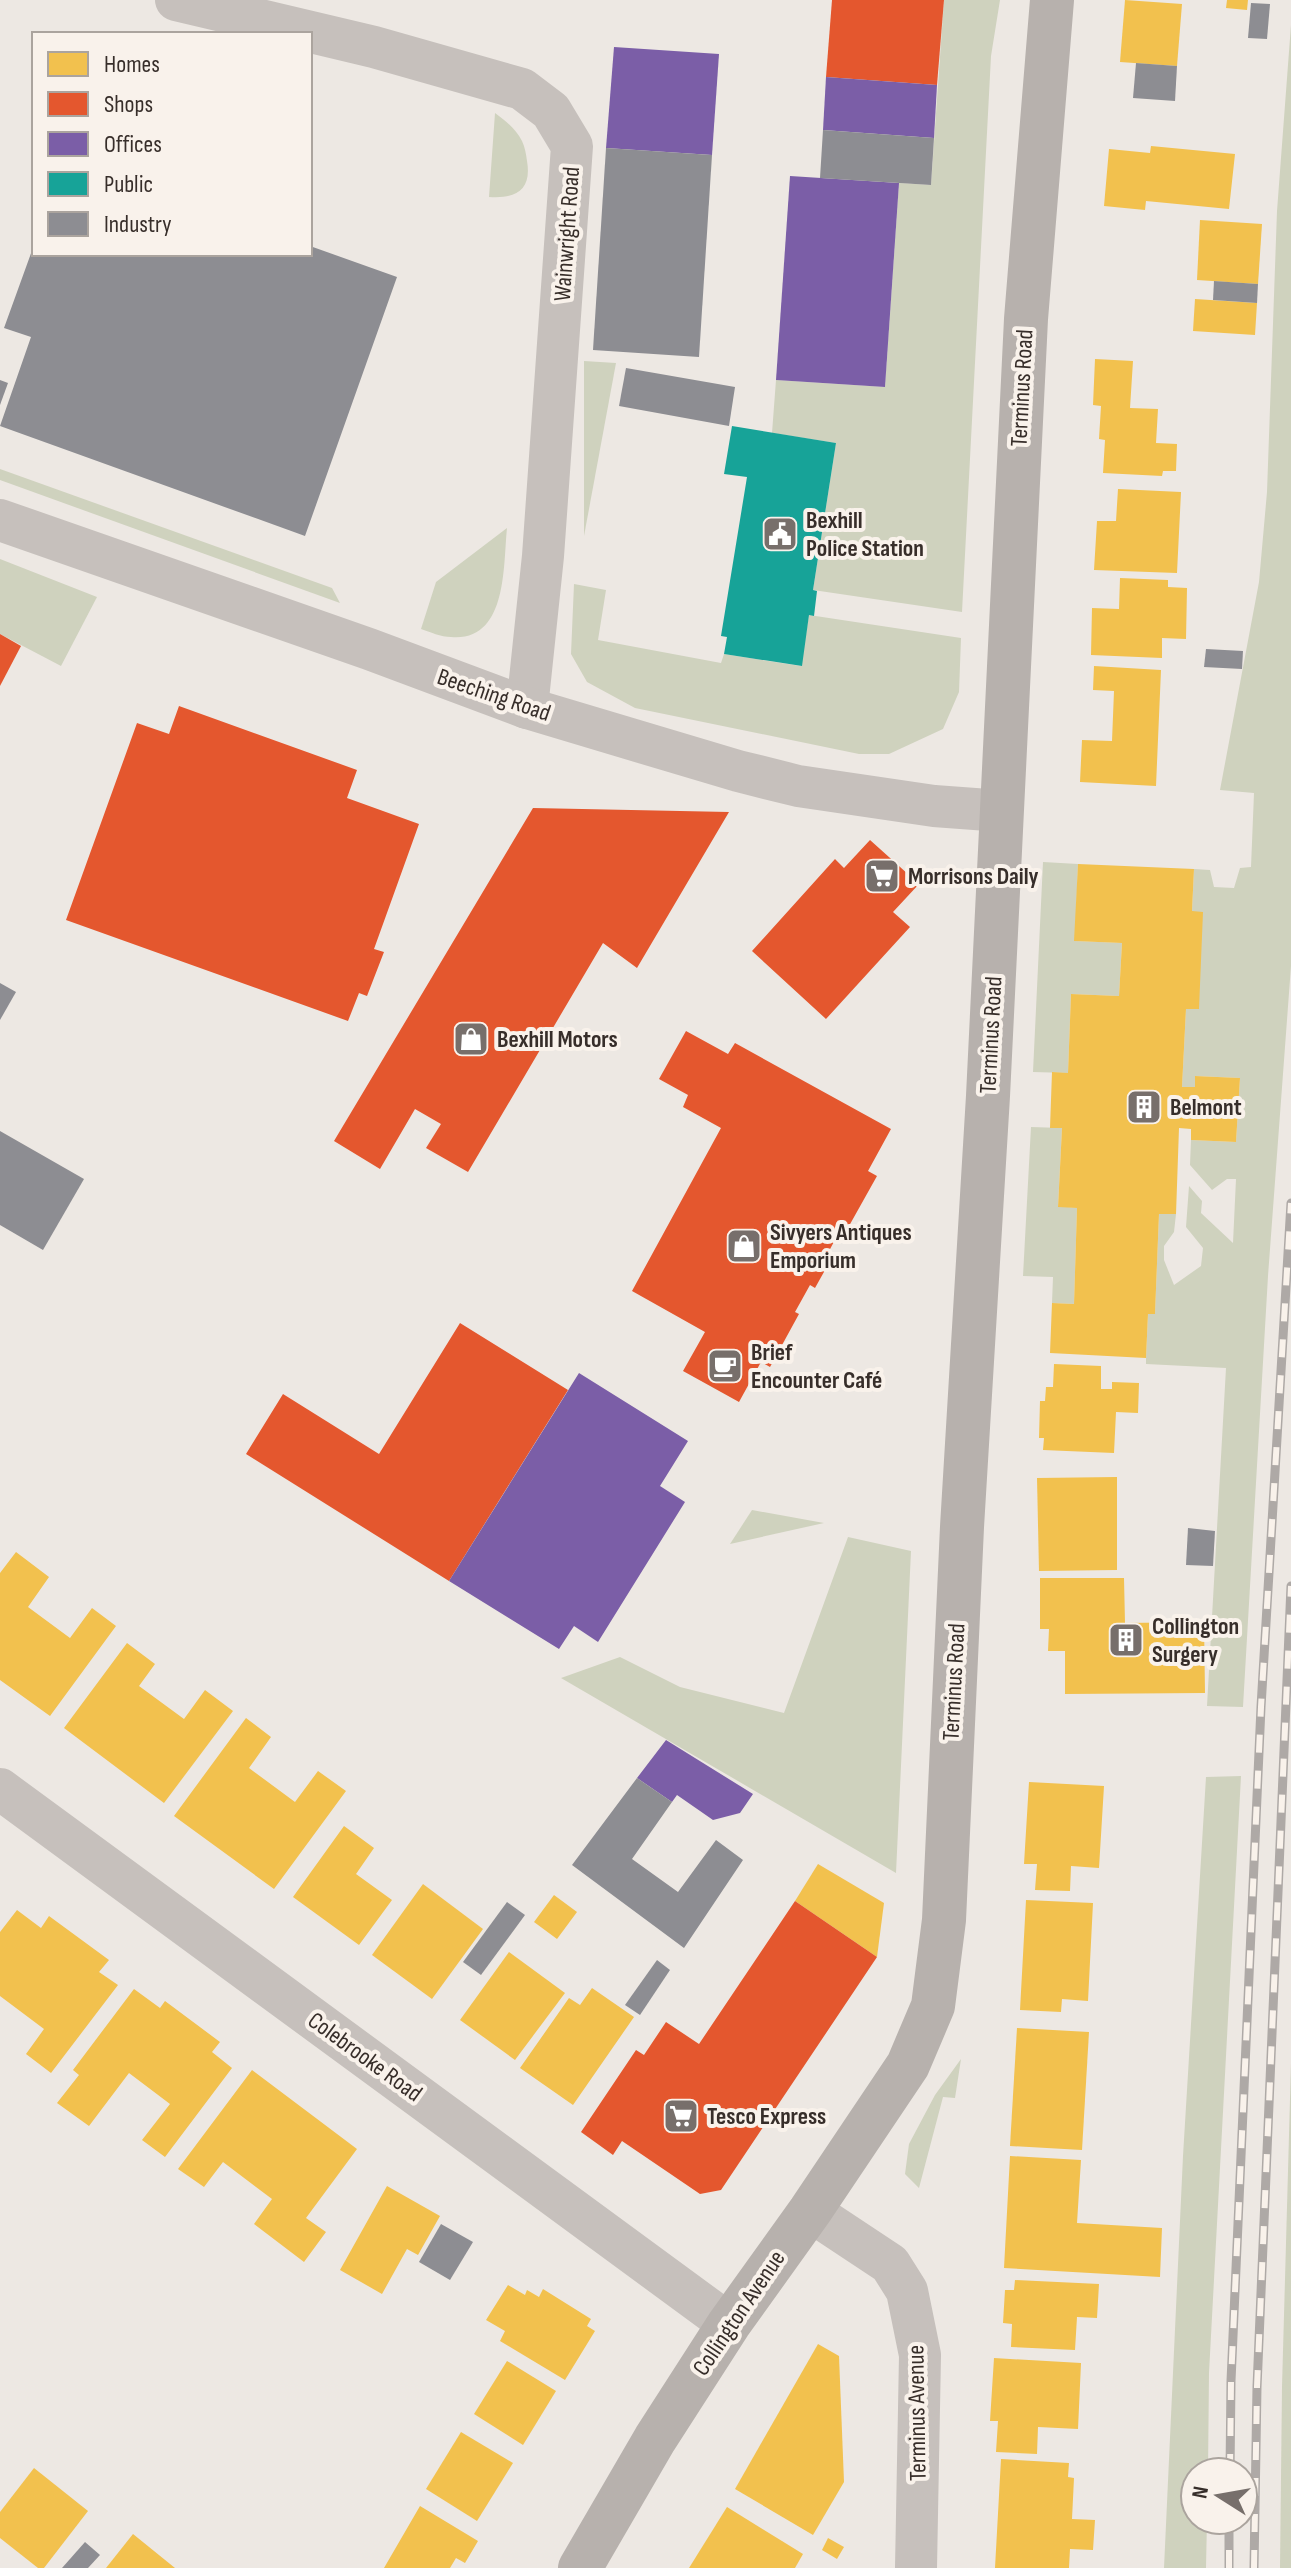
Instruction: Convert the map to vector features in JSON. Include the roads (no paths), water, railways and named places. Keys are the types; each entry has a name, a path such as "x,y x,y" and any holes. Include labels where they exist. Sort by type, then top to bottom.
{"main road":[{"name":"Terminus Road","path":"908,2065 933,2006 944,1920 1026,319 1052,0"},
{"name":"Collington Avenue","path":"580,2568 655,2439 729,2324 908,2065"}],"street":[{"name":"Wainwright Road","path":"176,0 311,32"},
{"name":"Wainwright Road","path":"312,32 522,89 551,111 572,146 543,556 527,708"},
{"name":"Beeching Road","path":"0,520 369,649 527,708 738,771 798,786 934,806 1002,811"},
{"name":"Colebrooke Road","path":"0,1789 729,2324"},
{"name":"Terminus Avenue","path":"810,2211 890,2264 907,2291 920,2355 916,2568"}],"railway":[{"path":"1230,2456 1261,1707 1291,1203"},
{"path":"1254,2568 1257,2387 1291,1586"},
{"path":"1229,2536 1229,2568"}],"place":[{"name":"Bexhill Police Station","path":"780,534"},
{"name":"Morrisons Daily","path":"882,876"},
{"name":"Bexhill Motors","path":"471,1039"},
{"name":"Belmont","path":"1144,1107"},
{"name":"Sivyers Antiques Emporium","path":"744,1246"},
{"name":"Brief Encounter Café","path":"725,1366"},
{"name":"Collington Surgery","path":"1126,1640"},
{"name":"Tesco Express","path":"681,2116"}]}
